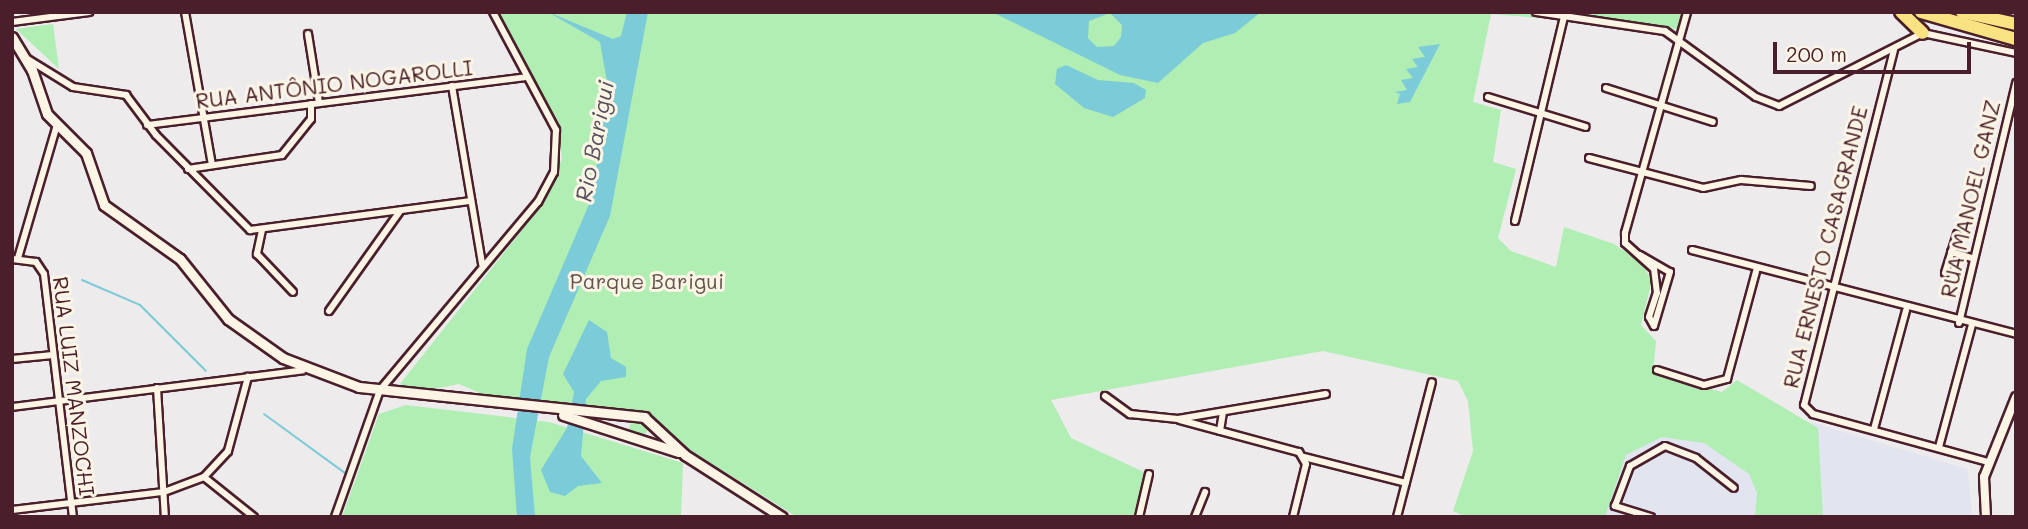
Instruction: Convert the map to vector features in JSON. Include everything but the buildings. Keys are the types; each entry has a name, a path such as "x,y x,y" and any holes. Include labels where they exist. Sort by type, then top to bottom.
{"highway":[{"path":"1901,12 1923,33"},
{"path":"1921,12 2016,39"},
{"path":"1962,12 2016,24"}],"main road":[{"path":"12,37 26,58 57,125 83,147 95,191 109,211 180,259 236,326 303,370 380,390 589,418 635,416 685,455 782,517"},
{"path":"625,435 626,423 635,416"},
{"path":"589,418 642,443 685,455"},
{"path":"642,443 652,428"}],"street":[{"path":"12,22 43,15 89,12"},
{"path":"185,12 212,165"},
{"path":"335,517 380,390 482,264 538,202 557,161 556,130 525,77 493,12"},
{"path":"1536,12 1645,25 1678,39 1756,97 1779,106 1836,72 1894,50 1923,33 2016,53"},
{"path":"1640,255 1657,279 1649,317 1654,326 1670,272 1625,243 1642,171 1687,12"},
{"path":"1515,220 1564,17"},
{"path":"188,169 286,152 311,119 315,104 308,34"},
{"name":"RUA ERNESTO CASAGRANDE","path":"1874,429 1808,410 1804,399 1894,50"},
{"path":"26,58 73,87 121,92 188,169 250,230 471,201"},
{"name":"RUA ANTÔNIO NOGAROLLI","path":"147,125 525,77"},
{"name":"RUA MANOEL GANZ","path":"1959,323 1972,258 2016,83"},
{"path":"452,86 482,264"},
{"path":"1606,88 1713,122"},
{"path":"1488,97 1586,127"},
{"path":"15,259 57,125"},
{"path":"1589,158 1693,186 1741,180 1811,186"},
{"path":"329,311 400,211"},
{"path":"262,230 257,254 293,292"},
{"path":"1945,273 1956,234"},
{"path":"1692,250 1831,286 1906,310 2016,334"},
{"path":"1951,252 1972,258"},
{"name":"RUA LUIZ MANZOCHI","path":"15,259 36,262 44,274 73,517"},
{"path":"1657,370 1712,385 1730,371 1758,268"},
{"path":"1906,310 1874,429 1989,462"},
{"path":"1939,447 1972,325"},
{"path":"12,359 53,355"},
{"path":"12,407 303,370"},
{"path":"12,510 164,492 204,477 228,451 248,377"},
{"path":"1397,517 1432,382"},
{"path":"157,388 165,517"},
{"path":"1178,419 1325,394"},
{"path":"1105,397 1130,414 1178,419 1304,457 1406,483"},
{"path":"1986,517 1982,495 1989,462 2016,397"},
{"path":"1220,431 1223,412"},
{"path":"1651,517 1615,506 1630,466 1665,446 1696,458 1734,488"},
{"path":"1293,517 1304,457"},
{"path":"1139,517 1149,474"},
{"path":"204,477 254,517"},
{"path":"1195,517 1205,492"}],"shaded area":[{"path":"1766,409 1968,469 1972,517 1558,517 1631,417"}],"green space":[{"name":"Parque Barigui","path":"497,12 1683,12 1677,29 1491,14 1473,102 1501,110 1493,162 1516,169 1498,238 1511,251 1556,267 1564,227 1614,244 1640,262 1652,280 1641,325 1656,341 1653,373 1722,392 1737,380 1818,428 1823,517 1755,517 1757,493 1749,474 1704,443 1662,437 1626,455 1605,517 1466,517 1453,511 1473,451 1468,401 1458,381 1323,351 1051,400 1071,438 1146,473 1135,517 797,517 671,438 648,412 503,403 459,384 413,393 400,384 538,210 562,159 557,121 510,46"},
{"path":"53,24 59,69 16,29"},
{"path":"406,405 549,422 683,463 681,517 342,517 379,414"},
{"path":"634,420 642,420 647,429 645,436 634,438 629,433 629,425"}],"water":[{"path":"548,12 613,39 621,36 627,12 648,12 610,216 549,357 530,457 535,517 517,517 512,449 527,349 593,195 607,82 600,42"},
{"path":"992,12 1261,12 1235,33 1203,43 1158,83 1120,75","holes":["1110,13 1122,25 1121,37 1114,46 1097,47 1088,38 1089,21"]},
{"path":"1440,44 1410,102 1397,104 1400,94 1395,92 1407,90 1401,80 1413,78 1406,69 1418,67 1412,59 1425,57 1418,47"},
{"path":"1066,65 1098,80 1134,83 1146,90 1145,98 1113,117 1084,108 1055,84 1057,69"},
{"path":"589,320 607,332 611,358 626,367 626,377 601,381 586,399 581,456 602,483 578,486 565,496 550,492 541,470 567,428 574,392 563,374"}],"waterway":[{"path":"82,280 140,305 206,371"},
{"path":"264,414 345,473"}],"water label":[{"name":"Rio Barigui","path":"594,141"}]}
